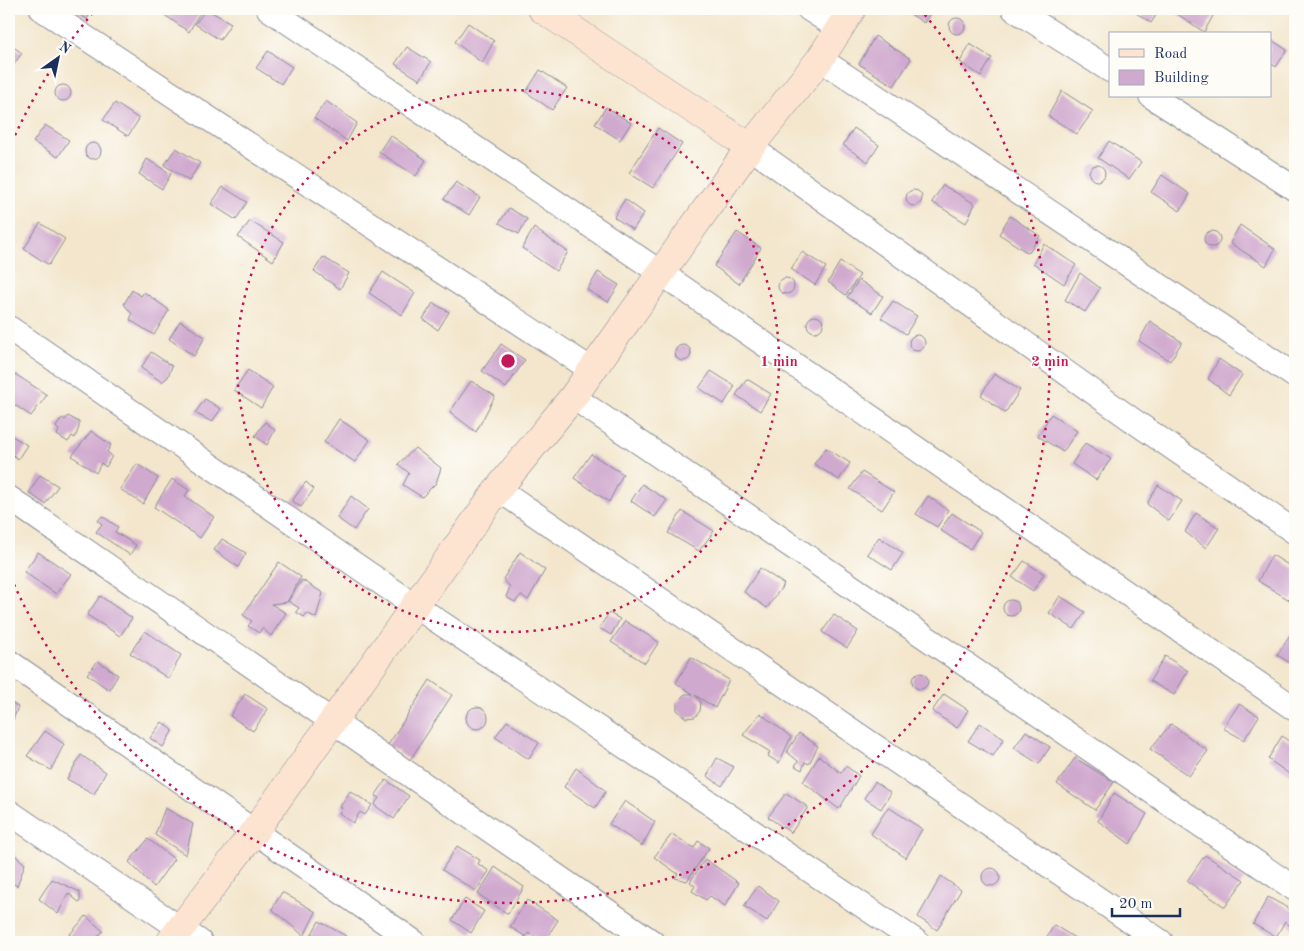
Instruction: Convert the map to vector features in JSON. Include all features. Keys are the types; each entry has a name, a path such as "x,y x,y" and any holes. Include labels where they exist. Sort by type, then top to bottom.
{"street":[{"path":"42,9 592,370"},
{"path":"269,9 661,273 1295,709"},
{"path":"542,9 750,147 1138,424 1295,532"},
{"path":"9,812 184,938 254,832 334,721 414,604 498,489 573,397 750,147 820,59 846,18 809,9"},
{"path":"1014,9 1109,69"},
{"path":"820,59 1295,376"},
{"path":"1154,98 1295,189"},
{"path":"9,328 414,604 917,942"},
{"path":"573,397 1295,889"},
{"path":"498,489 1161,942"},
{"path":"9,498 652,942"},
{"path":"9,662 414,942"}],"building":[{"path":"70,9 93,9 87,19"},
{"path":"156,9 202,9 189,32"},
{"path":"206,9 231,23 220,40 195,24"},
{"path":"903,9 933,9 924,23"},
{"path":"1130,9 1160,9 1151,23"},
{"path":"1170,9 1207,9 1214,14 1204,32"},
{"path":"957,18 963,20 965,26 963,32 957,34 951,32 949,26 951,20"},
{"path":"468,23 494,41 482,63 455,42"},
{"path":"875,36 911,59 894,86 859,64"},
{"path":"1272,40 1287,50 1276,67 1272,64"},
{"path":"9,44 22,53 10,70 9,69"},
{"path":"970,44 992,58 981,76 960,62"},
{"path":"407,47 431,62 420,80 395,64"},
{"path":"268,51 292,67 281,84 256,68"},
{"path":"540,70 567,88 552,110 526,92"},
{"path":"63,85 69,87 71,93 69,99 63,101 57,99 55,93 57,87"},
{"path":"1062,91 1093,111 1077,134 1048,116"},
{"path":"326,101 357,123 347,141 314,118"},
{"path":"115,103 139,119 128,136 103,120"},
{"path":"606,107 631,123 620,140 595,124"},
{"path":"45,125 69,140 58,157 33,142"},
{"path":"658,128 682,144 653,188 629,173"},
{"path":"854,128 879,145 868,162 843,145"},
{"path":"390,135 426,160 416,176 379,152"},
{"path":"1109,141 1141,162 1129,179 1098,158"},
{"path":"93,143 99,145 101,151 99,157 93,159 87,157 85,151 87,145"},
{"path":"176,148 200,163 189,181 164,165"},
{"path":"147,159 171,174 162,189 139,174"},
{"path":"1097,165 1103,167 1105,173 1103,179 1097,181 1091,179 1089,173 1091,167"},
{"path":"1162,175 1190,194 1180,211 1151,192"},
{"path":"456,182 480,197 469,215 444,199"},
{"path":"943,185 975,204 966,223 932,202"},
{"path":"223,187 247,202 236,220 211,204"},
{"path":"914,190 920,192 922,198 920,204 914,206 908,204 906,198 908,192"},
{"path":"625,199 644,213 633,230 614,217"},
{"path":"509,208 527,219 519,234 499,223"},
{"path":"1010,216 1040,236 1028,253 999,234"},
{"path":"250,221 284,242 273,261 238,237"},
{"path":"40,223 65,239 49,265 24,249"},
{"path":"1240,225 1275,249 1266,266 1230,243"},
{"path":"534,228 568,252 556,271 522,248"},
{"path":"1212,231 1218,233 1220,239 1218,245 1212,247 1206,245 1204,239 1206,233"},
{"path":"737,232 761,248 739,284 714,266"},
{"path":"1044,244 1076,265 1064,284 1033,263"},
{"path":"802,252 826,267 815,285 791,269"},
{"path":"323,257 349,273 340,289 314,271"},
{"path":"840,262 860,275 846,295 828,282"},
{"path":"383,272 415,293 402,315 369,293"},
{"path":"598,272 619,285 608,302 587,290"},
{"path":"1080,273 1100,288 1085,312 1065,300"},
{"path":"786,278 792,280 794,286 792,292 786,294 780,292 778,286 780,280"},
{"path":"859,280 883,296 872,313 847,297"},
{"path":"132,290 141,296 144,292 169,310 154,335 130,320 132,314 124,304"},
{"path":"893,301 917,316 906,334 881,318"},
{"path":"433,303 449,312 438,330 423,319"},
{"path":"815,316 821,318 823,324 821,330 815,332 809,330 807,324 809,318"},
{"path":"180,321 205,337 194,356 169,339"},
{"path":"1150,321 1182,342 1170,361 1139,341"},
{"path":"917,335 923,337 925,343 923,349 917,351 911,349 909,343 911,337"},
{"path":"501,344 525,360 506,388 482,371"},
{"path":"683,345 689,347 691,353 689,359 683,361 677,359 675,353 677,347"},
{"path":"151,352 172,366 168,377 162,382 141,368"},
{"path":"1219,359 1242,375 1229,395 1208,379"},
{"path":"248,370 273,387 261,408 234,390"},
{"path":"711,371 735,386 724,404 699,388"},
{"path":"15,374 47,395 31,416 9,401 9,383"},
{"path":"994,374 1020,390 1005,413 981,395"},
{"path":"747,379 771,394 760,411 736,395"},
{"path":"471,381 495,396 476,432 450,412"},
{"path":"205,399 221,409 212,422 195,413"},
{"path":"1051,414 1077,431 1063,452 1038,436"},
{"path":"68,416 79,422 79,427 75,438 72,436 68,442 57,435 59,430 56,427 62,418 65,420"},
{"path":"339,419 370,440 355,462 324,442"},
{"path":"265,422 275,430 267,445 255,436"},
{"path":"91,431 111,445 107,452 112,456 106,467 101,463 96,473 72,456"},
{"path":"12,436 27,445 18,459 9,452 9,442"},
{"path":"1085,443 1111,459 1096,480 1072,464"},
{"path":"415,448 441,468 436,483 422,497 403,485 409,473 398,464"},
{"path":"826,448 850,463 839,480 814,464"},
{"path":"591,454 623,474 609,502 574,478"},
{"path":"137,464 158,478 143,504 120,489"},
{"path":"862,472 894,492 882,510 850,489"},
{"path":"40,475 58,486 45,504 29,493"},
{"path":"172,479 189,490 185,496 214,517 200,538 154,507"},
{"path":"306,482 314,489 301,507 292,501"},
{"path":"642,484 667,500 655,517 631,501"},
{"path":"1158,485 1182,501 1169,521 1147,504"},
{"path":"351,496 368,509 354,530 337,518"},
{"path":"928,496 948,510 937,527 916,514"},
{"path":"682,511 714,531 699,551 668,533"},
{"path":"952,513 981,532 970,549 940,530"},
{"path":"1196,513 1219,528 1206,548 1185,532"},
{"path":"102,516 118,527 115,532 136,545 130,555 96,532 102,524 98,521"},
{"path":"879,537 903,553 892,570 867,554"},
{"path":"222,539 246,553 238,567 214,550"},
{"path":"38,552 71,574 56,594 24,572"},
{"path":"520,552 545,570 528,600 521,595 515,602 506,597 510,587 503,579"},
{"path":"1272,555 1295,569 1295,594 1291,601 1258,581"},
{"path":"1024,561 1044,574 1033,591 1012,577"},
{"path":"279,562 301,577 287,602 271,604 286,613 271,636 262,628 259,633 248,626 252,621 243,615"},
{"path":"760,568 784,584 767,608 744,592"},
{"path":"302,580 323,593 316,618 307,613 304,617 296,612 299,608 288,601"},
{"path":"100,596 132,618 120,636 87,615"},
{"path":"1060,596 1085,612 1074,629 1049,613"},
{"path":"1011,600 1017,602 1019,608 1017,614 1011,616 1005,614 1003,608 1005,602"},
{"path":"609,613 620,619 611,635 599,628"},
{"path":"834,615 858,631 847,648 822,632"},
{"path":"625,621 659,642 645,663 611,642"},
{"path":"145,631 181,655 169,679 130,653"},
{"path":"1292,632 1295,633 1295,666 1277,655"},
{"path":"1165,656 1188,671 1174,695 1150,681"},
{"path":"691,657 729,680 715,708 695,695 701,702 700,711 695,717 686,718 677,710 677,702 685,694 693,694 676,683"},
{"path":"98,661 118,675 109,690 87,674"},
{"path":"920,673 926,675 928,681 926,687 920,689 914,687 912,681 914,675"},
{"path":"430,680 452,695 410,760 388,745"},
{"path":"245,694 268,709 253,731 230,716"},
{"path":"944,694 968,710 957,728 932,711"},
{"path":"9,701 18,707 9,730"},
{"path":"1239,704 1259,716 1244,740 1223,728"},
{"path":"477,707 485,710 488,718 485,726 477,729 469,726 466,718 469,710"},
{"path":"760,713 791,737 779,763 768,756 770,752 743,735"},
{"path":"507,721 539,743 529,759 495,737"},
{"path":"162,722 173,730 163,747 150,738"},
{"path":"980,723 1004,739 993,756 968,741"},
{"path":"1171,724 1208,751 1189,776 1150,749"},
{"path":"45,731 64,744 51,770 27,756"},
{"path":"1026,731 1050,747 1039,764 1014,748"},
{"path":"799,733 818,746 809,764 805,762 802,770 795,766 798,761 787,752"},
{"path":"1282,736 1295,746 1295,778 1268,759"},
{"path":"81,755 106,772 94,794 67,779"},
{"path":"819,756 841,773 846,766 859,776 839,809 803,782"},
{"path":"717,758 734,767 722,786 707,776"},
{"path":"1075,758 1114,782 1095,810 1057,784"},
{"path":"576,768 606,791 595,808 564,787"},
{"path":"386,780 409,796 394,819 374,805 379,798 375,796"},
{"path":"875,782 891,793 881,809 864,798"},
{"path":"350,791 372,805 365,815 360,812 353,823 339,813 342,808 340,807"},
{"path":"786,793 808,807 791,833 768,817"},
{"path":"1114,793 1147,814 1130,844 1098,821"},
{"path":"625,801 655,822 642,846 609,824"},
{"path":"888,807 922,829 906,858 871,834"},
{"path":"165,808 193,824 186,855 155,835"},
{"path":"672,834 694,848 698,841 709,848 687,881 675,878 678,874 654,857"},
{"path":"148,839 174,859 154,887 129,862"},
{"path":"457,846 480,860 478,864 489,871 476,891 442,870"},
{"path":"9,850 25,864 17,886 9,881"},
{"path":"1205,855 1244,880 1225,907 1187,881"},
{"path":"705,859 739,883 725,906 710,896 706,900 692,891 695,886 690,882"},
{"path":"495,867 524,887 508,914 478,894"},
{"path":"987,868 995,868 1000,873 998,884 987,886 982,881 982,873"},
{"path":"941,876 961,890 937,930 918,917"},
{"path":"52,879 80,892 80,903 68,893 58,914 39,899"},
{"path":"758,886 779,901 767,921 744,906"},
{"path":"282,892 316,912 304,936 272,909"},
{"path":"1268,897 1295,912 1295,931 1285,921 1276,937 1253,924"},
{"path":"465,899 484,911 471,933 452,920"},
{"path":"527,900 558,920 544,942 528,933 526,937 510,927"},
{"path":"86,916 103,931 93,942 63,942"},
{"path":"319,921 346,936 345,942 303,942 309,939"},
{"path":"1054,925 1078,940 1077,942 1044,942"}]}
